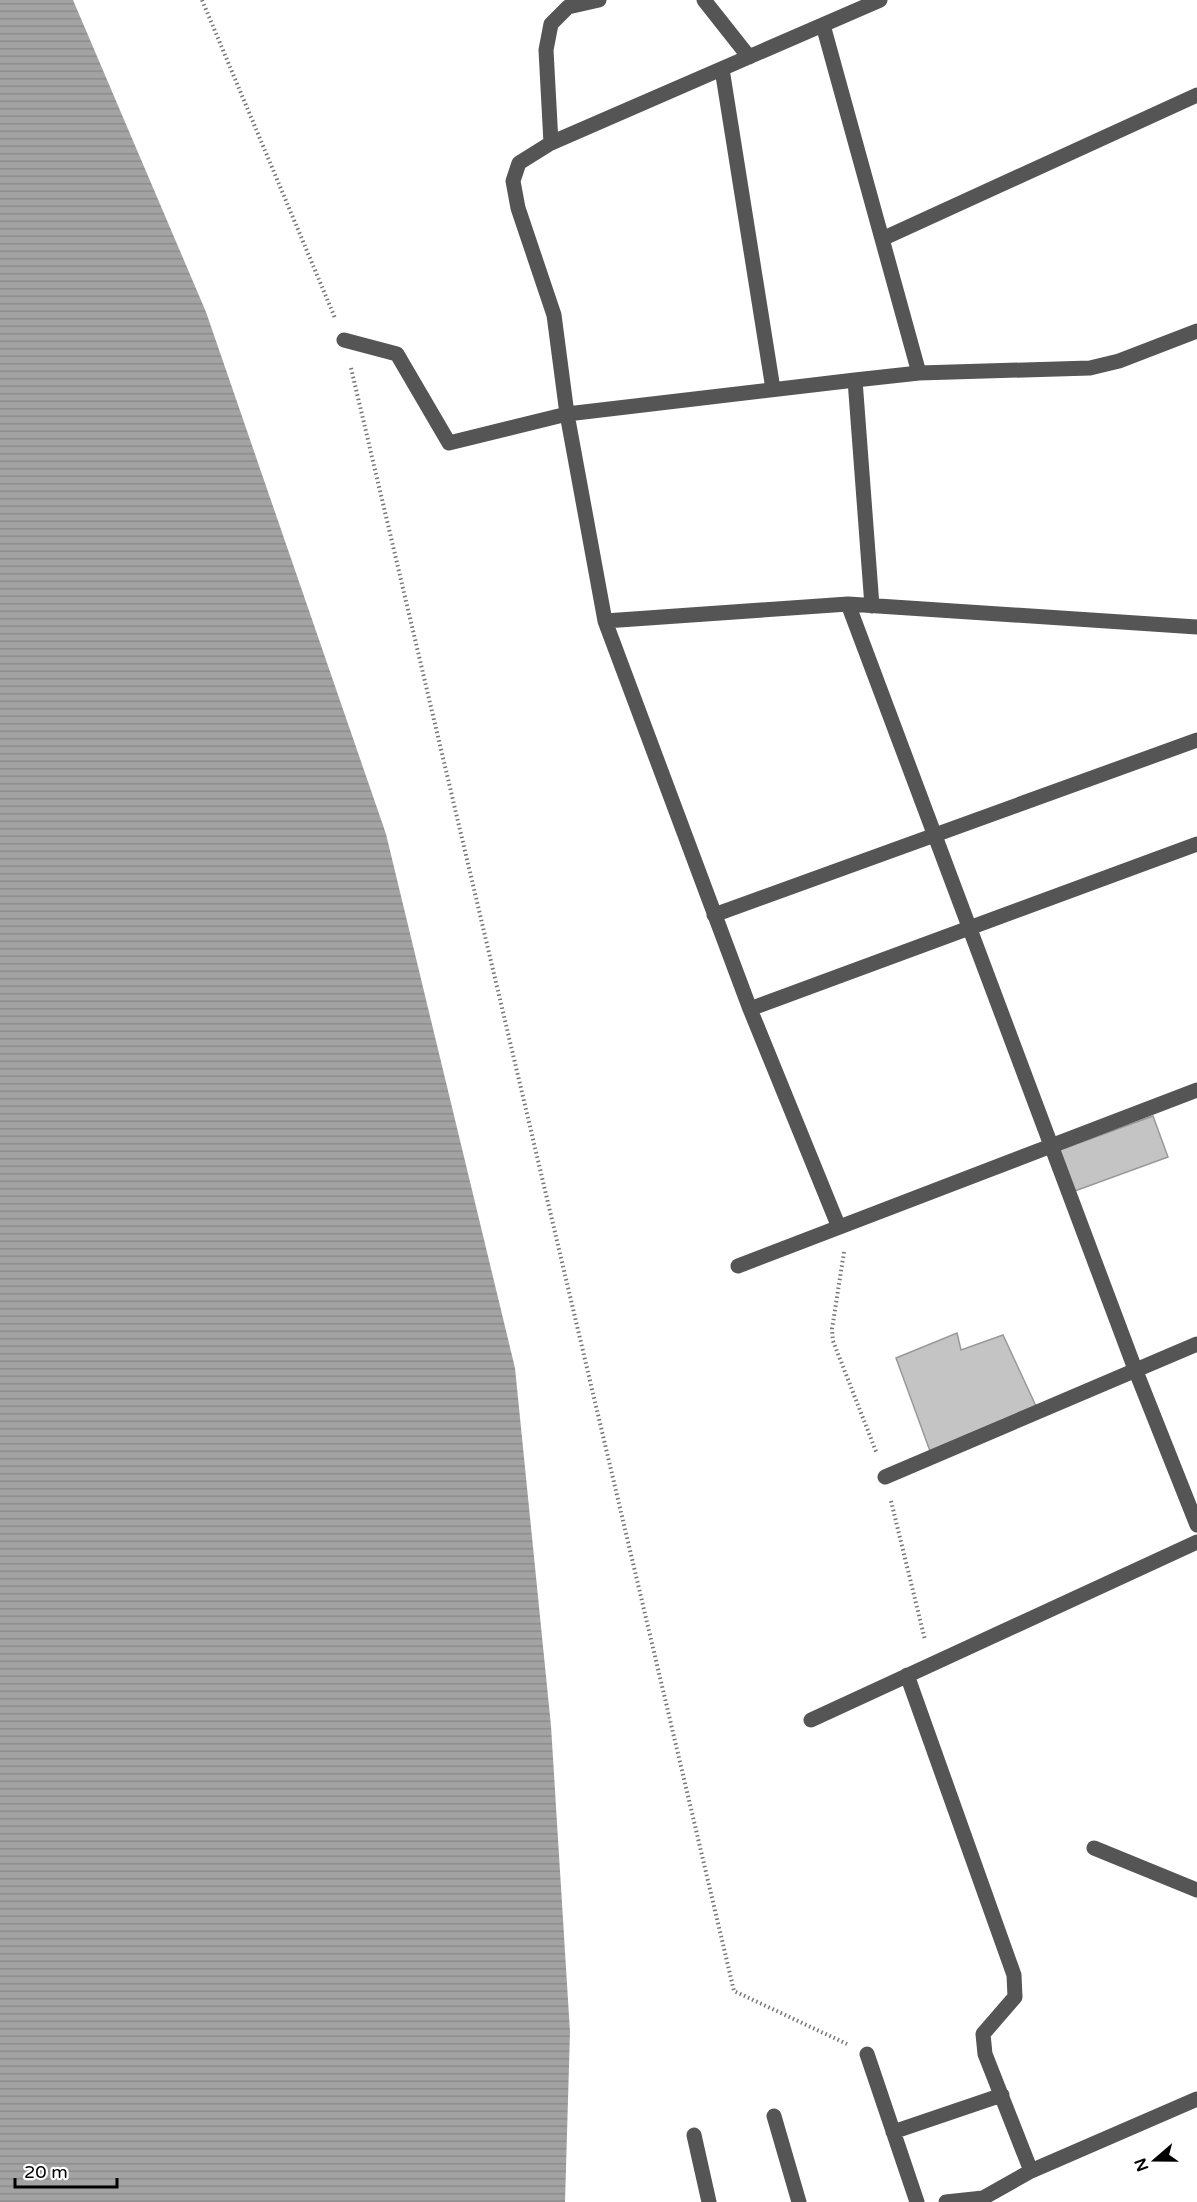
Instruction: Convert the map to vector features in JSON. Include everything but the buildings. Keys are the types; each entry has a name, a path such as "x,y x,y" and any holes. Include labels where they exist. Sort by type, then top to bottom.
{"street":[{"path":"551,143 546,50 551,24 568,7 599,0"},
{"path":"704,0 749,57"},
{"path":"838,1225 750,1009 605,621 567,414 554,315 518,208 513,181 519,163 551,143 880,0"},
{"path":"823,25 919,373"},
{"path":"722,69 773,389"},
{"path":"882,239 1197,95"},
{"path":"344,340 397,354 449,442 567,414 773,389 919,373 1090,368 1119,361 1197,332"},
{"path":"855,380 872,606"},
{"path":"605,621 848,604 1197,627"},
{"path":"848,604 1050,1144 1197,1525"},
{"path":"714,915 1197,740"},
{"path":"750,1009 1197,844"},
{"path":"738,1266 838,1225 1197,1090"},
{"path":"885,1477 1197,1344"},
{"path":"811,1720 1197,1542"},
{"path":"907,1676 1014,1975 1015,1997 983,2034 985,2054 1031,2171"},
{"path":"1094,1848 1197,1890"},
{"path":"867,2054 917,2202"},
{"path":"893,2132 1002,2095"},
{"path":"946,2202 982,2200 1031,2171 1197,2099"},
{"path":"774,2116 799,2202"},
{"path":"694,2135 709,2202"}],"path":[{"path":"202,0 344,340 734,1991 867,2054"},
{"path":"838,1225 844,1244 832,1329 833,1341 885,1477 931,1664"}],"shaded area":[{"path":"0,0 73,0 206,312 386,834 515,1368 551,1726 570,2032 565,2202 0,2202"}]}
